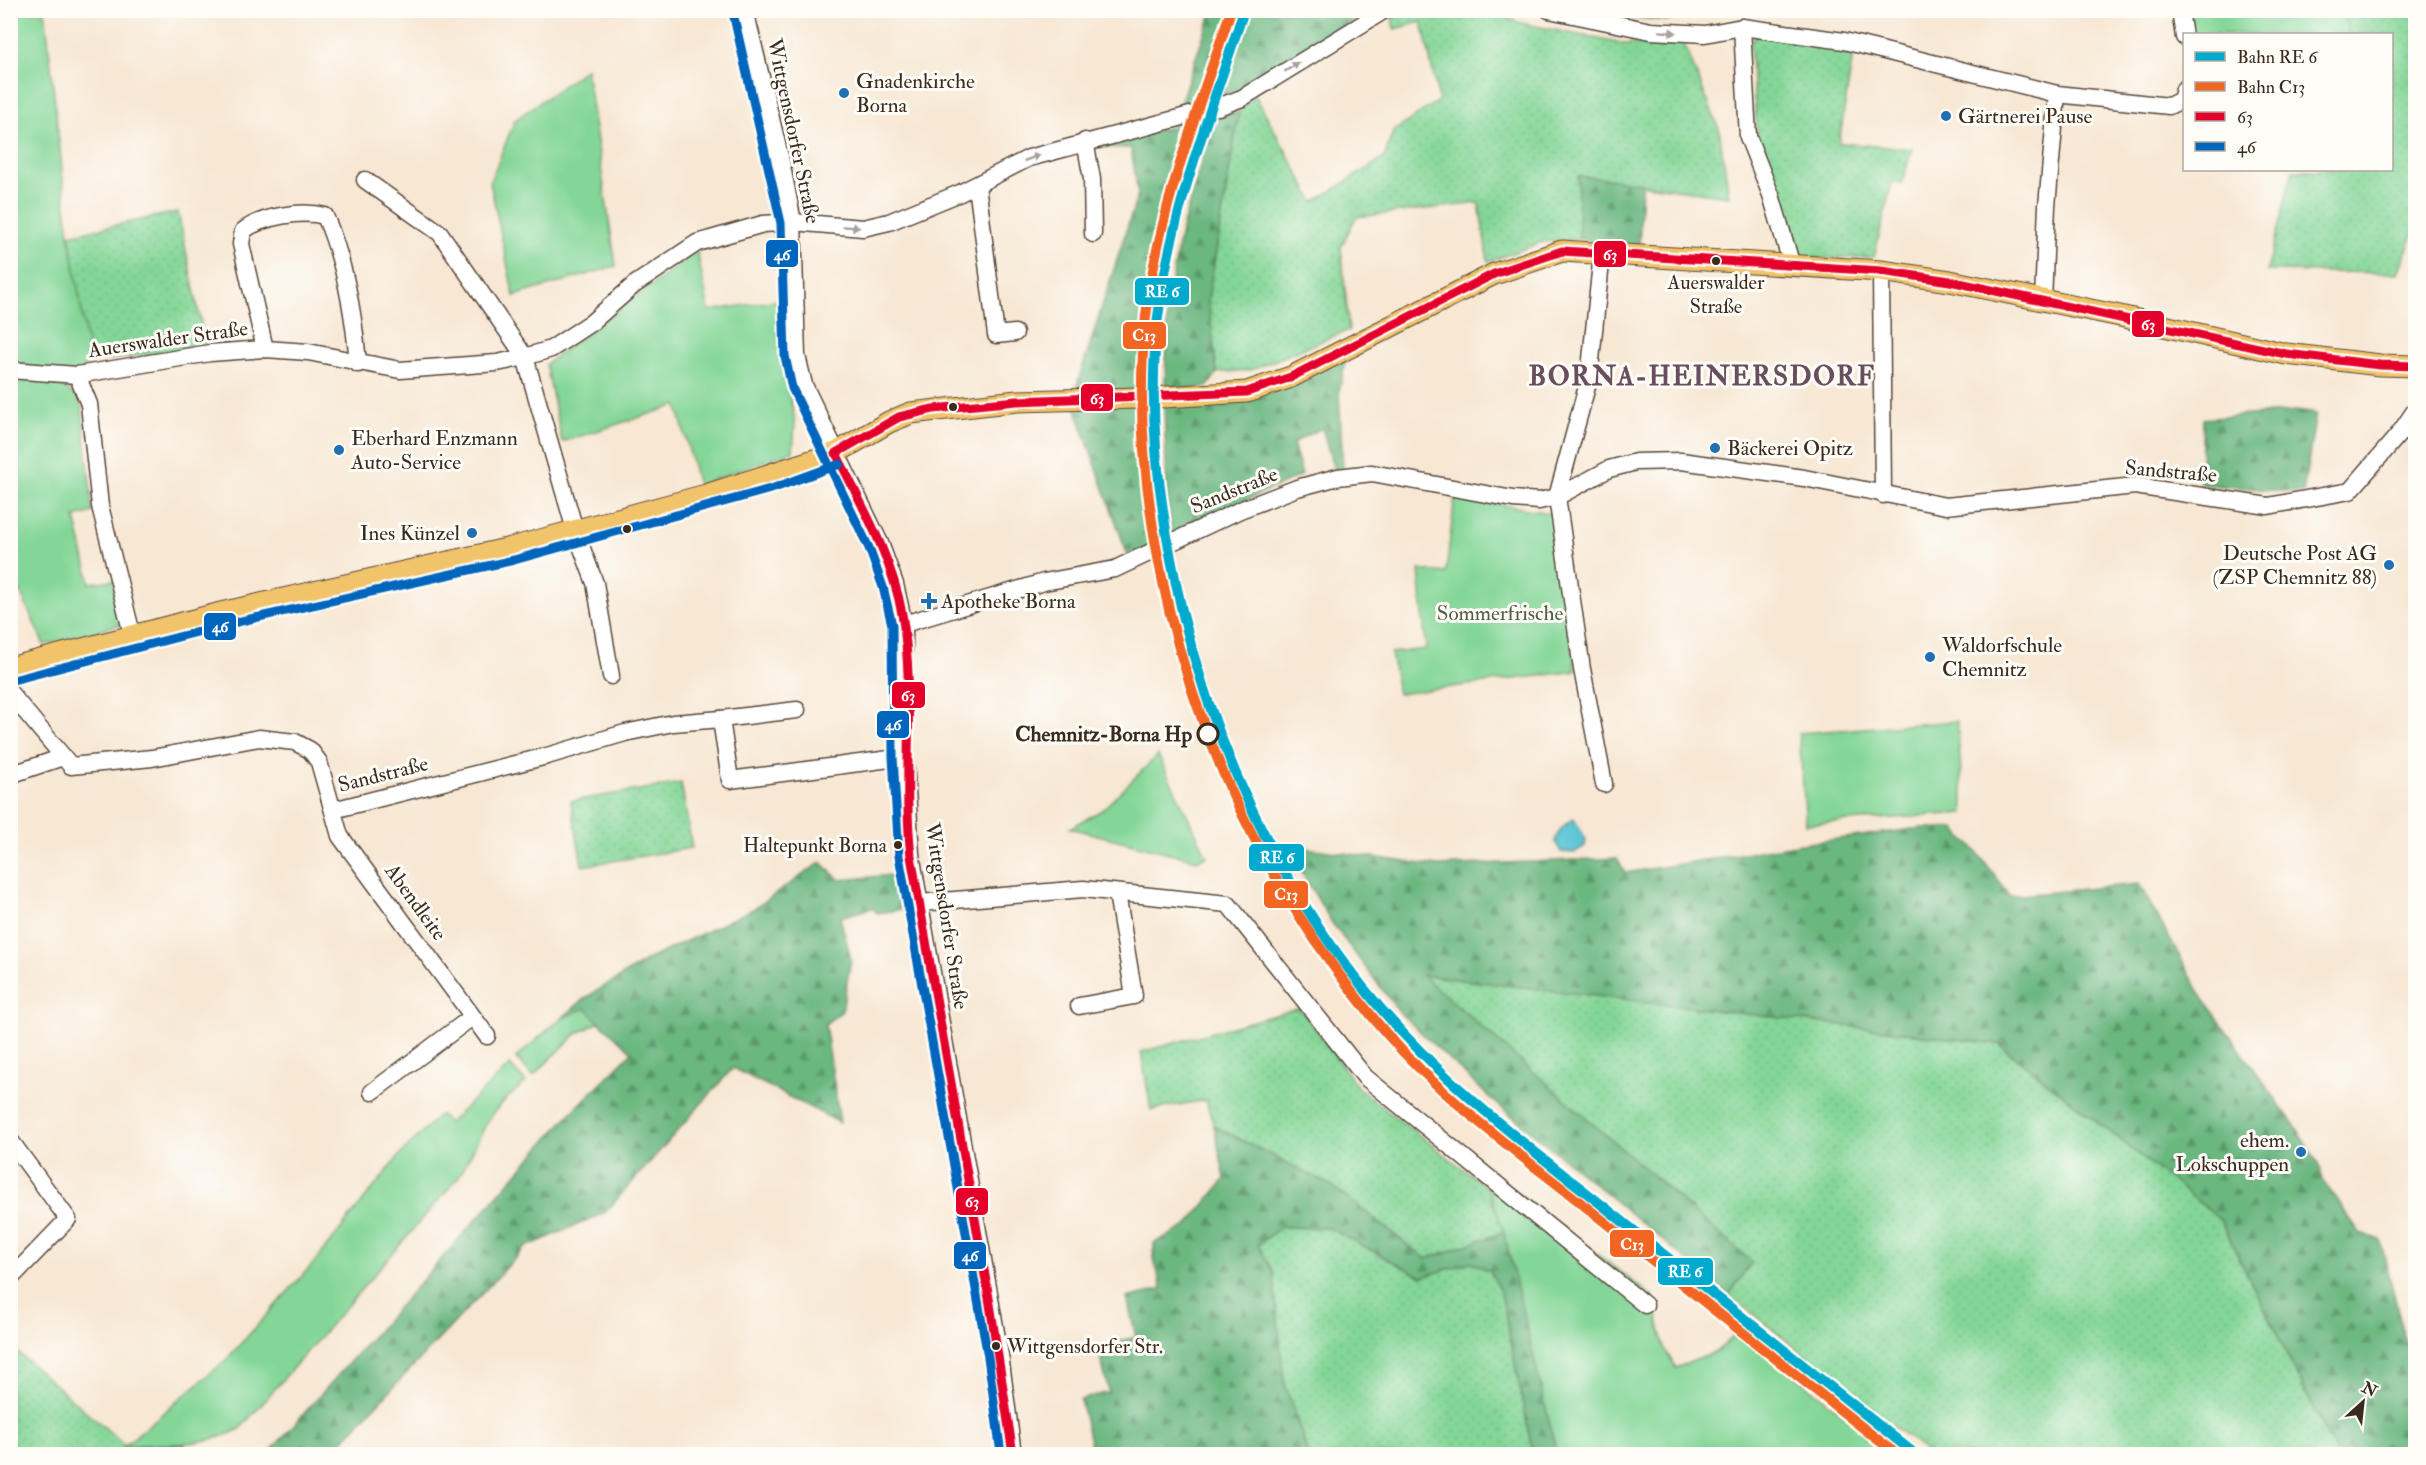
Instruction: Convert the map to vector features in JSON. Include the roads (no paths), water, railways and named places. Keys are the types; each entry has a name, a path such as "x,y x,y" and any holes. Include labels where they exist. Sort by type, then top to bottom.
{"main road":[{"path":"1164,397 1247,392 1291,377 1494,274 1562,251 1881,272 1950,281 2286,354 2380,365 2415,366"},
{"path":"10,668 132,634 391,573 512,548 771,476 836,453 899,417 933,409 1017,401 1138,398"}],"street":[{"name":"Wittgensdorfer Straße","path":"746,10 793,222 797,356 812,403 880,543 895,584 904,624 905,757 910,851 1000,1354 1013,1455"},
{"path":"1218,107 1242,98 1385,10"},
{"path":"1549,10 1651,30 1706,34 1742,27 1844,40 2057,94 2169,106 2181,100 2183,93"},
{"path":"2180,10 2183,33"},
{"path":"1742,27 1748,137 1771,195 1792,267"},
{"path":"2043,301 2047,206 2057,94"},
{"name":"Auerswalder Straße","path":"10,370 77,375 210,353 265,349 308,352 358,364 400,370 497,363 525,357 550,349 575,333 649,273 697,243 763,224 793,222 863,228 889,222 977,185 1029,158 1085,141 1135,131 1194,114"},
{"path":"1085,141 1092,179 1093,234"},
{"path":"365,180 441,233 525,357 575,530 594,583 611,676"},
{"path":"977,185 996,335 1015,333"},
{"name":"Auerswalder Straße","path":"265,349 241,244 243,231 252,224 310,212 325,216 333,233 348,300 358,364"},
{"path":"1602,253 1591,365 1557,496 1582,669 1604,784"},
{"path":"1881,272 1883,495"},
{"name":"Auerswalder Straße","path":"77,375 89,404 100,506 132,634"},
{"name":"Sandstraße","path":"904,624 1044,582 1115,569 1240,510 1297,488 1338,477 1372,473 1513,499 1539,501 1557,496 1609,469 1636,462 1681,461 1804,478 1947,506 2135,486 2268,506 2350,491 2400,434 2415,409"},
{"path":"10,693 63,757 10,775"},
{"name":"Sandstraße","path":"63,757 71,766 152,758 259,738 295,742 310,750 319,762 333,810 547,756 625,733 673,723 796,710"},
{"path":"720,719 730,780 905,757"},
{"name":"Abendleite","path":"333,810 340,836 487,1036"},
{"path":"920,903 1083,889 1228,904 1365,1077 1645,1305"},
{"path":"1079,1006 1134,996 1117,893"},
{"path":"372,1092 471,1017"},
{"path":"10,1140 68,1219 10,1279"}],"water":[{"path":"1574,819 1586,840 1585,846 1574,853 1561,852 1555,841 1562,828"}],"tunnel":[{"path":"1194,114 1218,107"}],"rail line":[{"name":"C13","path":"1231,10 1169,200 1160,238 1146,316 1142,391 1149,503 1170,614 1205,728 1228,783 1253,836 1282,888 1314,938 1348,987 1408,1057 1482,1124 1896,1454"}],"place":[{"name":"Gnadenkirche Borna","path":"844,93"},
{"name":"Gärtnerei Pause","path":"1946,116"},
{"name":"Auerswalder Straße","path":"1716,261"},
{"name":"Bäckerei Opitz","path":"1715,448"},
{"name":"Eberhard Enzmann Auto-Service","path":"339,450"},
{"name":"Ines Künzel","path":"472,533"},
{"name":"Deutsche Post AG (ZSP Chemnitz 88)","path":"2389,565"},
{"name":"Apotheke Borna","path":"929,601"},
{"name":"Waldorfschule Chemnitz","path":"1930,657"},
{"name":"Chemnitz-Borna Hp","path":"1208,734"},
{"name":"Haltepunkt Borna","path":"898,845"},
{"name":"ehem. Lokschuppen","path":"2301,1152"},
{"name":"Wittgensdorfer Str.","path":"996,1346"}],"district":[{"name":"BORNA-HEINERSDORF","path":"1702,376"}],"park label":[{"name":"Sommerfrische","path":"1500,613"}]}
